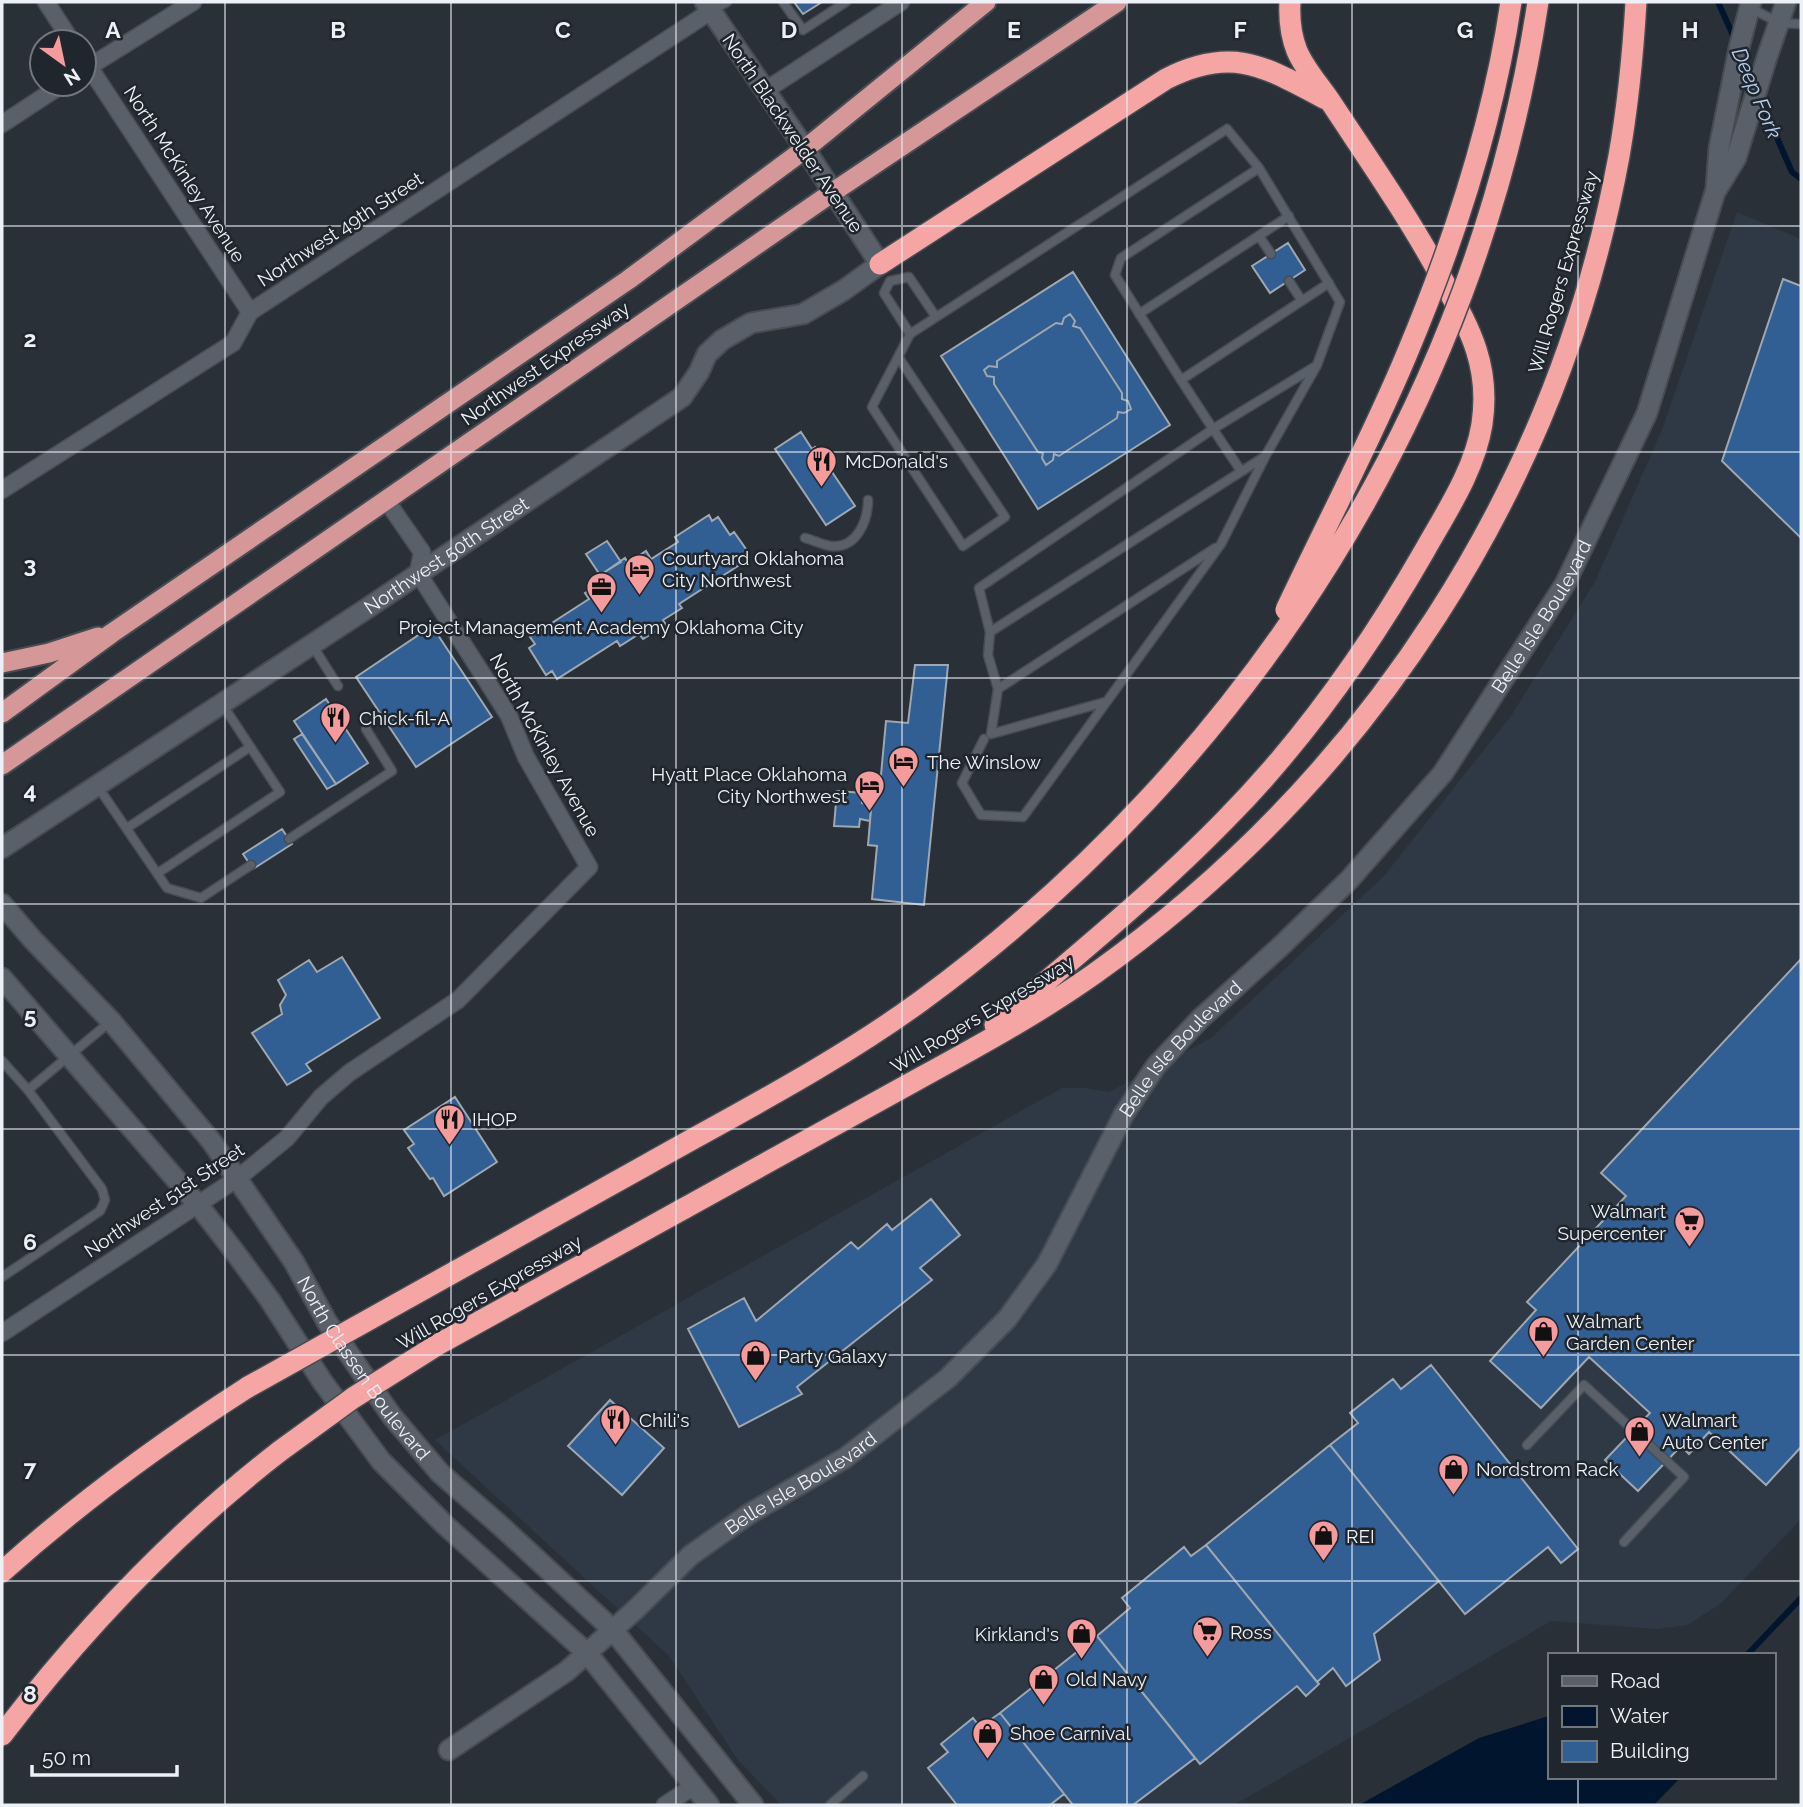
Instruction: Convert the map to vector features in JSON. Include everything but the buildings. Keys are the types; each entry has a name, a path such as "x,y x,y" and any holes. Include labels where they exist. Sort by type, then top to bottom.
{"highway":[{"name":"Northwest Expressway","path":"2,713 112,633 617,287 806,149 986,2"},
{"name":"Northwest Expressway","path":"2,765 833,192 1116,2"},
{"path":"959,1056 1176,868 1264,778 1354,662 1410,575 1472,459 1482,424 1483,398 1482,369 1473,334 1433,261 1298,55 1292,33 1290,2"},
{"path":"1259,669 1406,358 1446,254 1474,171 1491,106 1511,2"},
{"name":"Will Rogers Expressway","path":"2,1572 57,1523 171,1436 247,1387 760,1101 869,1037 921,1001 1016,926 1109,842 1193,752 1259,669 1351,527 1411,415 1449,329 1483,236 1510,141 1538,2"},
{"name":"Will Rogers Expressway","path":"2,1735 39,1687 132,1582 224,1494 353,1398 437,1345 1040,1010 1092,976 1182,906 1274,822 1353,732 1412,655 1454,593 1488,533 1523,461 1555,385 1601,237 1619,155 1636,2"},
{"path":"885,273 1166,79 1185,69 1219,61 1253,64 1268,68 1331,102"},
{"path":"2,663 50,653 112,633"},
{"path":"2,1556 57,1523"}],"street":[{"path":"46,2 63,28"},
{"path":"98,59 192,2"},
{"path":"766,90 901,2"},
{"name":"Belle Isle Boulevard","path":"1716,190 1736,158 1766,57 1786,2"},
{"name":"North Blackwelder Avenue","path":"714,5 885,273"},
{"name":"Northwest 49th Street","path":"2,491 233,344 250,312 714,5"},
{"name":"Belle Isle Boulevard","path":"449,1749 567,1671 691,1555 749,1514 845,1458 948,1377 1007,1319 1047,1264 1124,1114 1156,1066 1200,1019 1349,880 1443,773 1565,584 1647,412 1716,190 1719,148 1750,5"},
{"name":"North McKinley Avenue","path":"98,84 250,312"},
{"path":"2,124 42,98"},
{"name":"Northwest 50th Street","path":"2,848 312,645 682,397 699,372 707,354 722,340 751,323 803,314 845,290 885,273"},
{"name":"North McKinley Avenue","path":"386,500 422,552 418,573 509,716 526,757 589,867"},
{"name":"Northwest 51st Street","path":"2,1333 238,1178 287,1138 321,1097 349,1073 457,1000 589,867"},
{"name":"North Classen Boulevard","path":"2,904 111,1021 212,1142 294,1262 327,1322 391,1415 440,1473 612,1630 753,1805"},
{"name":"North Classen Boulevard","path":"2,978 199,1206 270,1300 322,1381 381,1461 445,1525 587,1653 709,1805"},
{"path":"665,1805 694,1786"}],"lane":[{"path":"783,2 803,30 834,5 846,2"},
{"path":"1750,5 1780,23 1801,24"},
{"path":"970,556 872,408 910,334 1227,129 1259,168 1340,302 1317,365 1266,455 1221,544 1023,817 981,815 962,783 984,739"},
{"path":"1241,471 1115,275 1121,258 1259,168"},
{"path":"1139,314 1289,216"},
{"path":"1259,236 1270,254"},
{"path":"910,334 884,293 885,273 909,277 936,317"},
{"path":"1289,281 1302,301"},
{"path":"1181,380 1329,283"},
{"path":"899,358 1005,517 963,546"},
{"path":"1105,702 991,734 998,689 988,655 990,632 979,588 1213,429 1317,365"},
{"path":"990,632 1266,455"},
{"path":"805,538 833,547 849,542 858,535 868,514 868,500"},
{"path":"998,689 1221,544"},
{"path":"312,645 338,686"},
{"path":"158,873 280,792 222,704"},
{"path":"289,839 392,771 366,729"},
{"path":"127,828 250,747"},
{"path":"97,785 167,888 201,898 251,865"},
{"path":"28,1090 111,1021"},
{"path":"2,1061 28,1090 102,1189 105,1200 100,1211 2,1277"},
{"path":"1527,1445 1584,1385 1684,1477 1624,1542"},
{"path":"830,1805 863,1776"}],"shaded area":[{"path":"1737,212 1801,239 1801,1519 1720,1604 1687,1625 1657,1629 1551,1621 1234,1805 781,1805 738,1760 669,1656 435,1440 1062,1088 1109,1092 1211,1038 1384,876 1511,716 1595,582 1662,430"}],"water":[{"path":"1548,1716 1548,1779 1679,1779 1654,1805 1359,1805 1479,1738"}],"waterway":[{"name":"Deep Fork","path":"1718,2 1736,42"},
{"name":"Deep Fork","path":"1743,58 1753,84"},
{"name":"Deep Fork","path":"1759,97 1792,172 1801,179"},
{"name":"Deep Fork","path":"1749,1653 1801,1598"}],"place":[{"name":"McDonald's","path":"822,488"},
{"name":"Courtyard Oklahoma City Northwest","path":"639,596"},
{"name":"Project Management Academy Oklahoma City","path":"601,615"},
{"name":"Chick-fil-A","path":"336,745"},
{"name":"The Winslow","path":"904,789"},
{"name":"Hyatt Place Oklahoma City Northwest","path":"870,812"},
{"name":"IHOP","path":"449,1146"},
{"name":"Walmart Supercenter","path":"1689,1249"},
{"name":"Walmart Garden Center","path":"1543,1359"},
{"name":"Party Galaxy","path":"755,1383"},
{"name":"Chili's","path":"616,1447"},
{"name":"Walmart Auto Center","path":"1639,1458"},
{"name":"Nordstrom Rack","path":"1453,1496"},
{"name":"REI","path":"1323,1563"},
{"name":"Ross","path":"1207,1659"},
{"name":"Kirkland's","path":"1082,1661"},
{"name":"Old Navy","path":"1043,1706"},
{"name":"Shoe Carnival","path":"987,1760"}]}
